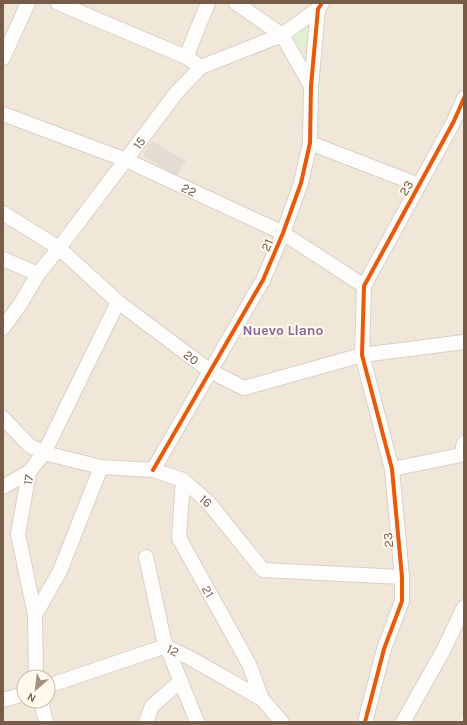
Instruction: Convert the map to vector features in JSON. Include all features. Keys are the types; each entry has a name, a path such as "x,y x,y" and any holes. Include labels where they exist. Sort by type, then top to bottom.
{"street":[{"path":"3,58 28,3"},
{"path":"58,3 186,57 200,67"},
{"path":"186,57 208,3"},
{"path":"236,3 282,35 311,86"},
{"name":"15","path":"3,328 22,303 38,274 177,92 200,67 282,35 320,6"},
{"name":"21","path":"153,470 263,280 284,233 301,183 310,143 311,86 320,6"},
{"name":"23","path":"365,722 384,649 402,600 402,577 392,469 362,355 364,286 454,121 464,98"},
{"name":"22","path":"3,114 126,160 284,233 364,286"},
{"path":"310,143 419,185"},
{"name":"20","path":"3,213 59,248 118,302 210,371 244,388 362,355 464,342"},
{"path":"3,259 38,274"},
{"name":"17","path":"36,669 35,615 18,534 29,472 44,453 118,302"},
{"name":"16","path":"3,418 30,446 44,453 101,467 153,470 183,480 208,502 263,570 402,577"},
{"path":"392,469 462,449"},
{"path":"35,615 60,571 101,467"},
{"path":"3,487 29,472"},
{"name":"21","path":"183,480 179,538 248,664 262,698"},
{"path":"146,557 167,647 197,722"},
{"path":"403,722 443,651 464,607"},
{"name":"12","path":"56,683 160,648 167,647 262,698 282,722"},
{"path":"146,722 152,706 181,681"},
{"path":"3,700 16,696"},
{"path":"43,709 46,722"}],"shaded area":[{"path":"3,3 464,3 464,713 460,722 3,722"}],"green space":[{"path":"306,27 312,37 310,46 300,50 293,39 294,31"}],"building":[{"path":"152,141 186,161 176,176 143,155"}],"cycle path":[{"path":"153,470 263,280 283,233 301,183 310,143 311,86 318,9 322,3"},
{"path":"365,722 384,649 402,601 402,577 392,469 362,355 364,286 454,121 464,98"}],"district":[{"name":"Nuevo Llano","path":"283,330"}]}
